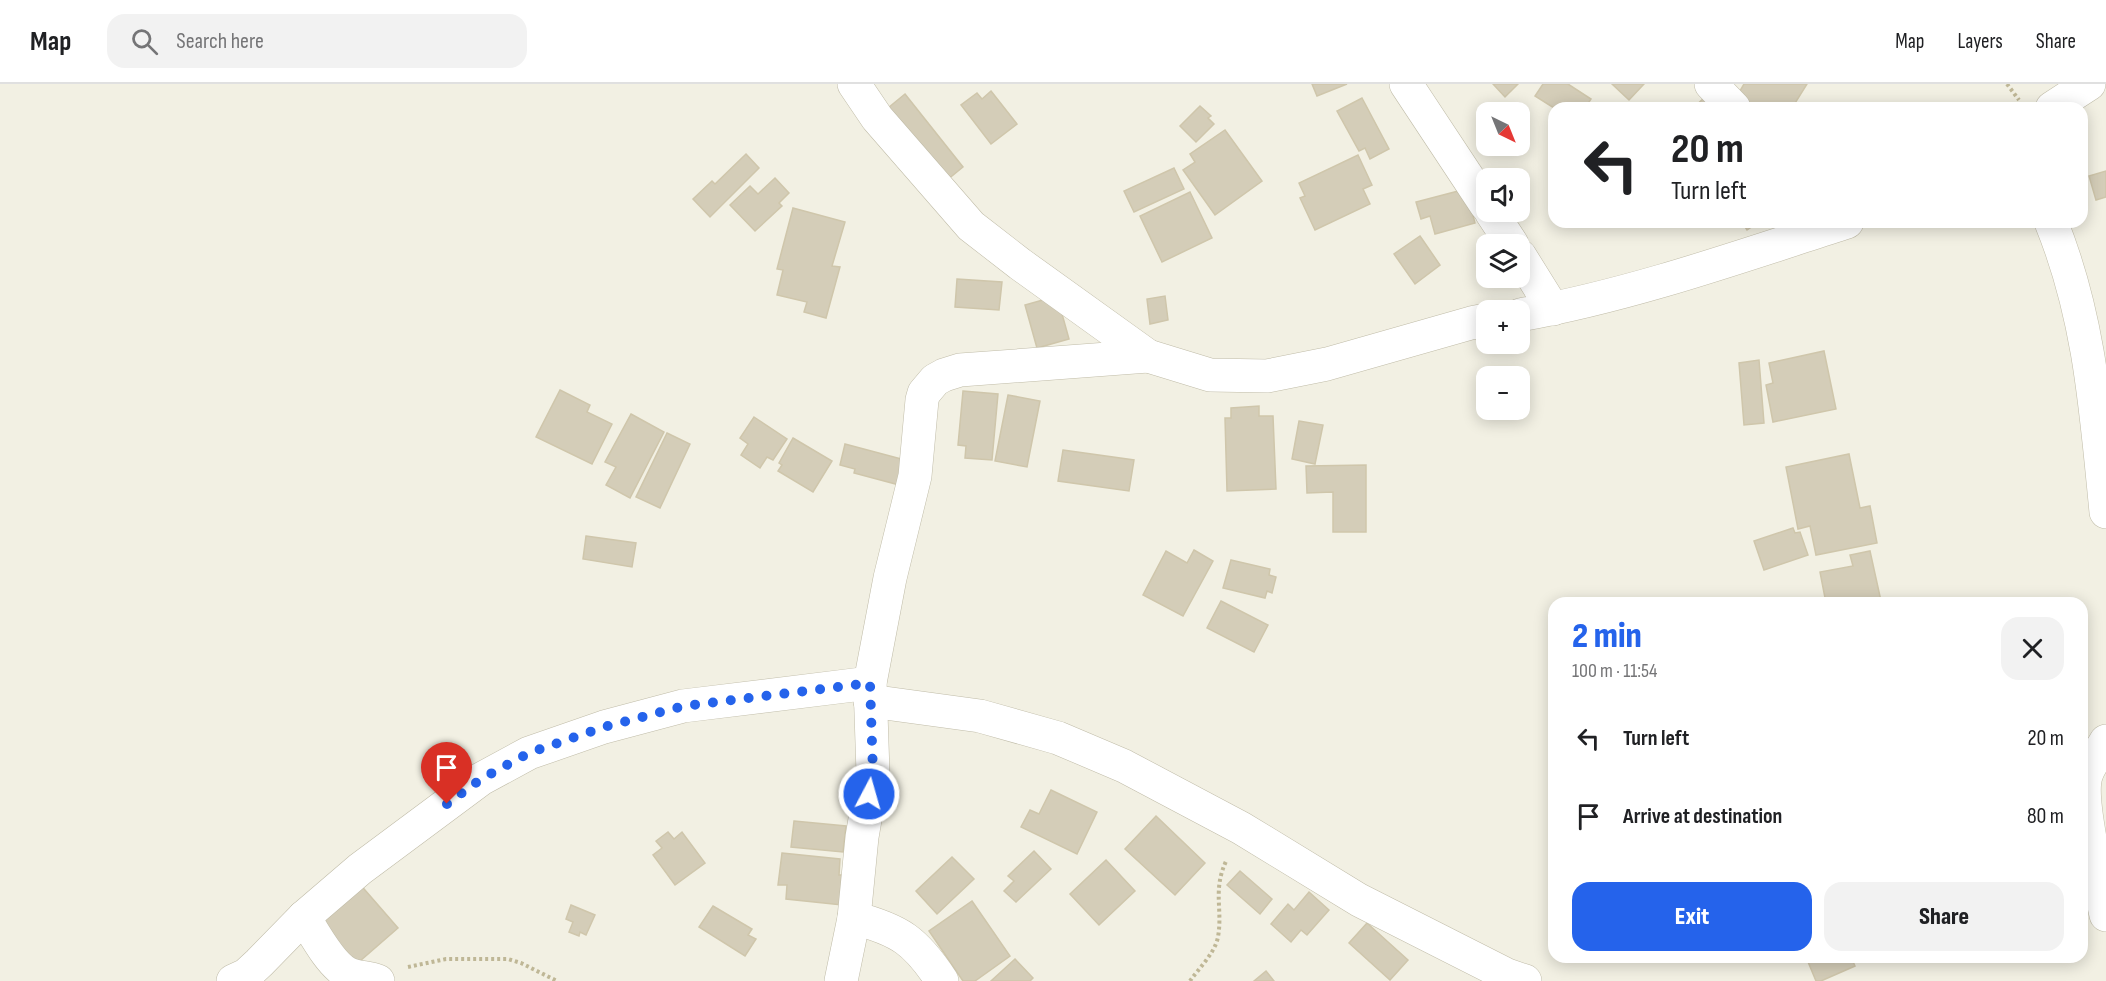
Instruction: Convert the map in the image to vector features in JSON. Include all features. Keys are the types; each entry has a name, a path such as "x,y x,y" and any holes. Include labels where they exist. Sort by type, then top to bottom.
{"street":[{"path":"854,84 877,118 971,226 1148,356 1210,375 1268,376 1327,364 1476,323"},
{"path":"1406,84 1476,190"},
{"path":"1711,84 1728,102"},
{"path":"2061,102 2089,84"},
{"path":"1530,313 1675,277 1827,228"},
{"path":"2054,228 2080,312 2092,373 2106,512"},
{"path":"1530,272 1553,309"},
{"path":"841,981 854,918 862,837 873,773 870,692 890,578 915,476 922,400 928,387 944,375 960,370 1148,356"},
{"path":"233,981 246,975 304,917 360,869 471,786 529,753 604,727 684,706 870,692 980,716 1058,738 1124,766 1241,828 1359,900 1513,979"},
{"path":"2088,795 2106,741"},
{"path":"2088,826 2106,915"},
{"path":"304,917 322,946 344,971 357,977 375,980"},
{"path":"854,918 879,925 909,940 942,981"}],"path":[{"path":"2007,84 2020,102"},
{"path":"1190,981 1214,948 1218,938 1218,882 1241,828"},
{"path":"375,980 400,968 446,960 492,958 521,963 557,981"}],"building":[{"path":"1312,84 1347,84 1317,96"},
{"path":"1493,84 1518,84 1505,97"},
{"path":"1543,84 1568,84 1591,99 1589,102 1548,102 1548,104 1535,96"},
{"path":"1612,84 1644,84 1629,100"},
{"path":"1744,84 1807,84 1796,102 1746,102 1737,96"},
{"path":"991,91 1017,124 991,144 961,105 977,93 982,99"},
{"path":"905,94 963,167 941,185 883,112"},
{"path":"1362,98 1389,149 1370,159 1365,148 1359,151 1337,111"},
{"path":"1200,106 1211,116 1208,118 1214,124 1196,142 1180,126"},
{"path":"1225,130 1262,181 1215,215 1183,170 1195,162 1190,154"},
{"path":"746,154 759,168 710,217 693,199 712,181 715,184"},
{"path":"1358,155 1372,185 1363,189 1370,204 1315,230 1300,198 1305,196 1299,183"},
{"path":"1174,168 1184,189 1134,212 1124,191"},
{"path":"2106,171 2106,197 2096,200 2089,176"},
{"path":"775,178 789,193 779,203 782,206 755,231 730,205 750,186 758,194"},
{"path":"1466,189 1475,223 1435,234 1430,216 1421,219 1416,202"},
{"path":"1190,192 1212,238 1162,262 1140,216"},
{"path":"793,208 845,222 832,266 840,267 826,318 804,312 807,302 777,295 783,270 777,269"},
{"path":"1420,236 1440,265 1415,284 1394,254"},
{"path":"957,279 1002,282 999,310 955,307"},
{"path":"1057,296 1069,339 1037,348 1025,305"},
{"path":"1165,296 1168,320 1150,324 1147,299"},
{"path":"1824,351 1836,409 1773,422 1766,385 1773,383 1769,363"},
{"path":"1759,360 1764,423 1744,425 1739,363"},
{"path":"560,390 590,405 587,412 612,424 592,464 536,437"},
{"path":"963,391 998,394 992,460 965,458 966,446 958,445"},
{"path":"1008,395 1040,401 1027,467 995,461"},
{"path":"1259,406 1259,416 1273,416 1276,489 1227,491 1225,418 1231,418 1231,408"},
{"path":"631,414 664,432 630,498 606,485 616,467 605,462"},
{"path":"754,417 787,439 773,460 767,457 760,468 741,455 748,444 740,438"},
{"path":"1299,421 1323,425 1315,464 1292,459"},
{"path":"667,433 690,444 660,508 636,497"},
{"path":"793,438 832,461 813,492 778,471 782,465 779,463"},
{"path":"845,444 909,461 903,486 854,473 855,469 840,465"},
{"path":"1063,450 1134,460 1129,491 1058,481"},
{"path":"1849,454 1860,508 1870,506 1877,543 1816,555 1810,526 1798,529 1786,467"},
{"path":"1366,465 1366,532 1333,532 1333,492 1307,493 1306,466"},
{"path":"1793,528 1795,533 1800,532 1808,555 1764,570 1754,541"},
{"path":"586,536 636,543 632,567 583,559"},
{"path":"1194,550 1213,561 1183,616 1143,595 1166,551 1187,563"},
{"path":"1870,551 1880,597 1825,597 1820,572 1853,566 1850,555"},
{"path":"1231,560 1270,569 1269,575 1276,577 1272,593 1267,591 1265,598 1223,588"},
{"path":"1221,601 1268,625 1254,652 1207,628"},
{"path":"1051,790 1097,812 1077,854 1021,827 1030,810 1039,814"},
{"path":"1156,816 1205,863 1175,895 1125,849"},
{"path":"794,821 846,826 843,852 791,847"},
{"path":"668,832 674,839 682,832 705,863 675,885 653,855 662,848 656,841"},
{"path":"1034,851 1051,869 1016,902 1004,891 1014,881 1008,876"},
{"path":"782,853 840,859 839,875 845,875 842,905 786,899 787,885 778,885"},
{"path":"952,857 974,879 937,914 916,891"},
{"path":"1106,860 1135,891 1099,925 1070,894"},
{"path":"1240,871 1272,899 1260,914 1227,885"},
{"path":"358,882 398,928 352,968 312,923"},
{"path":"1309,892 1329,910 1307,935 1301,930 1291,942 1271,924 1288,904 1294,910"},
{"path":"972,901 1010,956 975,981 963,981 929,931"},
{"path":"571,905 595,915 586,935 580,932 579,936 569,932 573,922 566,919"},
{"path":"713,906 752,929 748,935 756,939 745,956 699,927"},
{"path":"1367,923 1408,960 1390,980 1349,943"},
{"path":"1015,959 1033,978 1030,981 991,981"},
{"path":"1808,963 1854,963 1855,966 1821,981 1816,981"},
{"path":"1266,971 1274,981 1254,981"}],"route":[{"path":"447,804 481,779 529,753 604,727 684,706 870,683 873,773 869,794"}]}
